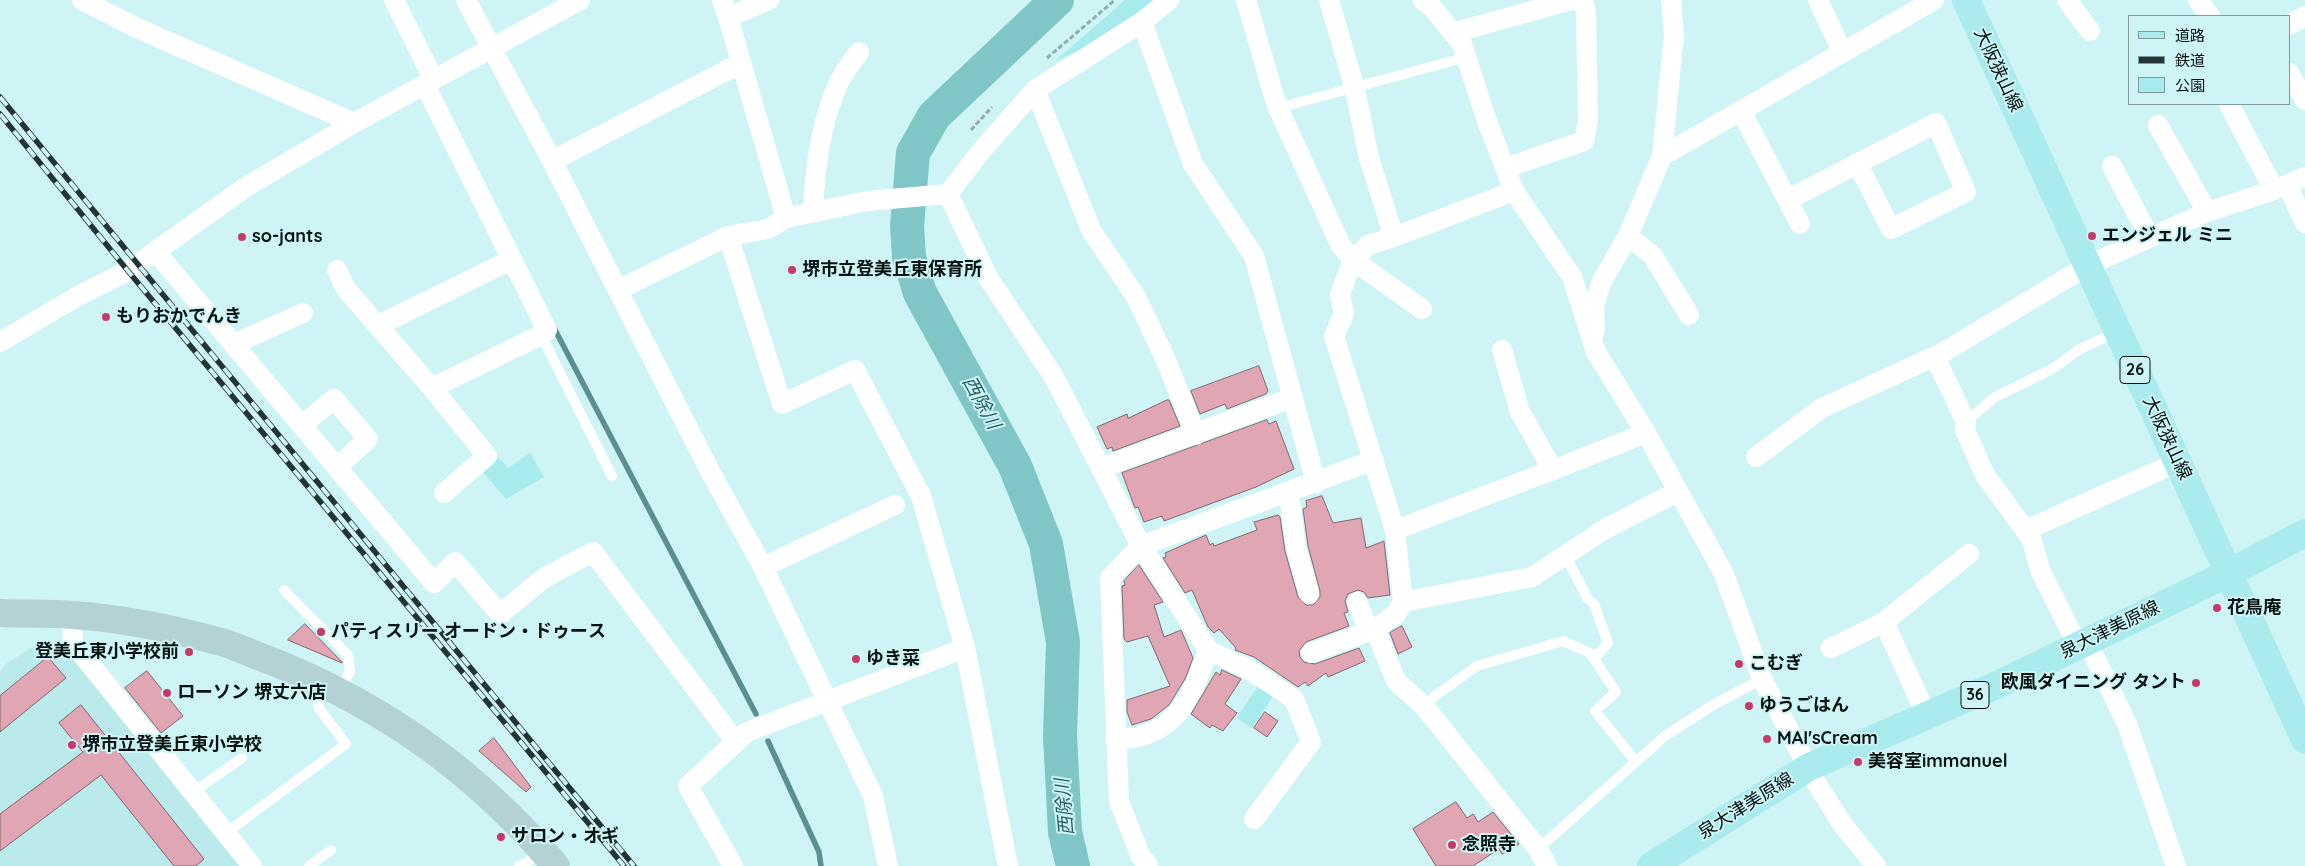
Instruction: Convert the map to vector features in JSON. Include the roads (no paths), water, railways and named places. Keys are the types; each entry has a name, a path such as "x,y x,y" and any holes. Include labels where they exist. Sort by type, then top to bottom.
{"main road":[{"name":"大阪狭山線","path":"1966,0 2303,731"},
{"name":"泉大津美原線","path":"1651,866 1808,767 1927,716 2083,644 2229,573 2305,533"}],"street":[{"path":"82,0 137,28 354,122"},
{"path":"394,0 511,260 548,330 432,388"},
{"path":"466,0 552,161 712,474 763,567 829,702 873,796 888,866"},
{"path":"0,342 78,296 128,271 246,187 354,122 580,0"},
{"path":"769,0 725,8 786,218"},
{"path":"618,290 728,236 768,229 786,218 867,201 944,194 1036,90 1142,22 1169,0"},
{"path":"1246,0 1278,108 1340,244 1353,260 1422,309"},
{"path":"1329,0 1355,89 1370,158 1394,237"},
{"path":"1423,0 1462,44 1487,121 1514,191 1572,277 1596,352 1646,433 1724,574 1762,679 1808,767 1843,825 1876,866"},
{"path":"1453,33 1571,0"},
{"path":"1505,168 1584,141 1588,121 1586,13 1583,0"},
{"path":"1596,352 1594,306 1602,281 1628,236 1662,156 1674,35 1671,0"},
{"path":"1818,0 1842,51"},
{"path":"1662,156 1842,51 1934,0"},
{"path":"2067,0 2090,31"},
{"path":"2198,0 2209,15"},
{"path":"2290,24 2305,16"},
{"path":"1142,22 1193,164 1254,256 1316,483"},
{"path":"813,212 816,165 827,114 839,83 859,52"},
{"path":"552,161 741,63"},
{"path":"2290,75 2305,99"},
{"path":"1036,90 1091,230 1136,297 1165,358 1196,435"},
{"path":"2230,105 2280,188 2305,223"},
{"path":"1741,110 1789,199 1800,224"},
{"path":"1789,199 1936,123 1966,192 1891,229 1857,164"},
{"path":"2158,125 2207,212"},
{"path":"2112,166 2150,238"},
{"path":"1756,457 1822,408 1935,357 2088,266 2207,212 2305,178"},
{"path":"1312,653 1372,630 1396,614 1403,602 1395,530 1334,336 1344,314 1340,294 1353,260 1368,245 1394,237 1514,191"},
{"path":"944,194 989,279 1054,377 1141,546 1208,650 1250,670 1294,699 1311,742 1254,819"},
{"path":"728,236 782,404 854,370 921,496 965,648 1008,866"},
{"path":"1628,236 1653,256 1689,315"},
{"path":"156,252 434,583 455,562 500,614 544,578 593,552 736,742"},
{"path":"379,325 511,260"},
{"path":"337,270 346,289 379,325 487,456 444,493"},
{"path":"1572,277 1602,281"},
{"path":"234,344 303,314"},
{"path":"1502,350 1520,412 1553,470"},
{"path":"1935,357 1966,422 1965,430 1985,475 2031,538 2041,572 2127,724 2176,866"},
{"path":"1101,468 1196,435 1292,398"},
{"path":"302,425 334,399 368,439 337,467"},
{"path":"1395,530 1646,433"},
{"path":"1148,866 1140,855 1118,801 1110,578 1141,546 1289,493 1374,460"},
{"path":"2026,530 2178,462"},
{"path":"1403,602 1532,577 1605,529 1677,492"},
{"path":"1289,493 1296,548 1309,594"},
{"path":"763,567 895,505"},
{"path":"1831,648 1884,622 1969,554"},
{"path":"1356,602 1372,630 1396,681 1425,707 1538,848 1547,866"},
{"path":"0,613 72,615 168,629 222,642 333,689 411,733 446,760 494,799 549,857"},
{"path":"72,615 73,643 252,866"},
{"path":"1884,622 1927,716"},
{"path":"733,866 688,786 747,732 965,648"},
{"path":"1115,739 1134,740 1161,730 1177,713 1196,686 1208,650"}],"lane":[{"path":"1278,108 1355,89 1467,57"},
{"path":"1966,422 1995,397 2052,369 2080,349 2118,332"},
{"path":"541,335 612,476"},
{"path":"1565,555 1588,599 1594,604 1608,644 1594,659"},
{"path":"226,833 346,744 318,707 350,671 348,655 284,590"},
{"path":"1425,707 1435,696 1477,666 1563,641 1590,653 1616,692 1594,711 1636,762"},
{"path":"1538,848 1665,736 1713,705 1762,679"},
{"path":"193,792 242,758"},
{"path":"309,866 331,850"},
{"path":"519,866 549,857"}],"waterway":[{"name":"西除川","path":"1057,0 934,116 913,153 907,226 909,257 920,293 1015,466 1046,544 1063,642 1060,736 1065,832 1073,866"},
{"path":"553,326 756,714"},
{"path":"768,741 819,852 821,866"}],"railway":[{"path":"0,97 634,866"},
{"path":"0,114 128,271 624,866"}],"place":[{"name":"エンジェル ミニ","path":"2092,236"},
{"name":"so-jants","path":"242,237"},
{"name":"堺市立登美丘東保育所","path":"792,270"},
{"name":"もりおかでんき","path":"106,317"},
{"name":"花鳥庵","path":"2217,608"},
{"name":"パティスリー オードン・ドゥース","path":"321,632"},
{"name":"登美丘東小学校前","path":"189,652"},
{"name":"ゆき菜","path":"856,659"},
{"name":"こむぎ","path":"1739,664"},
{"name":"欧風ダイニング タント","path":"2196,683"},
{"name":"ローソン 堺丈六店","path":"167,693"},
{"name":"ゆうごはん","path":"1749,706"},
{"name":"MAI'sCream","path":"1767,739"},
{"name":"堺市立登美丘東小学校","path":"72,745"},
{"name":"美容室immanuel","path":"1858,762"},
{"name":"サロン・オギ","path":"501,837"},
{"name":"念照寺","path":"1452,845"}]}
